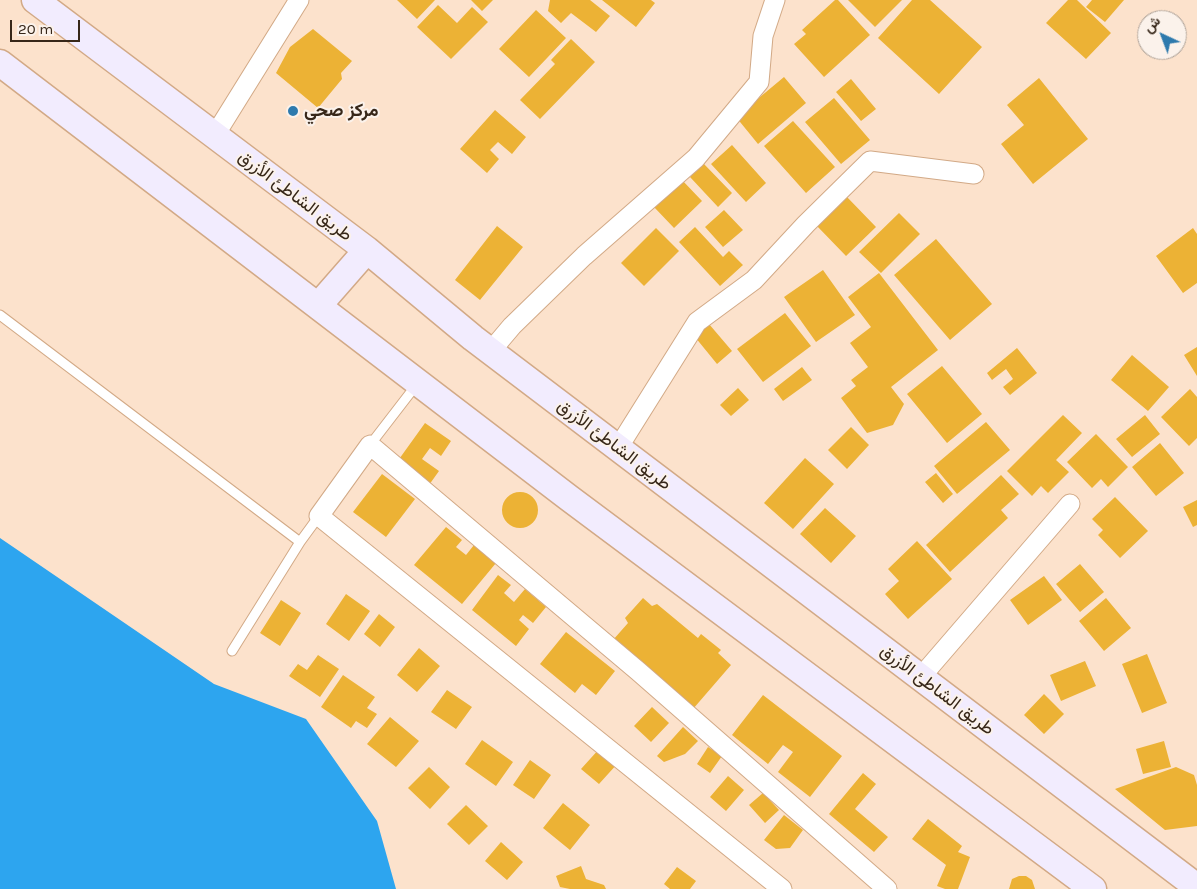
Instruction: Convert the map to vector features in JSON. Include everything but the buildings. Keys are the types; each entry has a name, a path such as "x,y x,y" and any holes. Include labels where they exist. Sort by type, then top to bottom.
{"main road":[{"name":"طريق الشاطئ الأزرق","path":"35,0 367,250 490,352 1197,887"},
{"path":"0,63 569,498 1093,889"},
{"path":"318,306 367,250"}],"street":[{"path":"215,135 299,0"},
{"path":"490,352 512,326 584,256 696,158 759,82 763,36 775,0"},
{"path":"618,448 697,322 754,280 806,224 870,160 974,174"},
{"path":"782,889 319,516 370,445 638,671 887,889"},
{"path":"920,678 1070,504"}],"lane":[{"path":"0,315 300,542"},
{"path":"370,445 418,383"},
{"path":"232,651 300,542 319,516"}],"water":[{"path":"0,538 214,684 306,719 377,821 396,889 0,889"}],"place":[{"name":"مركز صحي","path":"293,111"}]}
